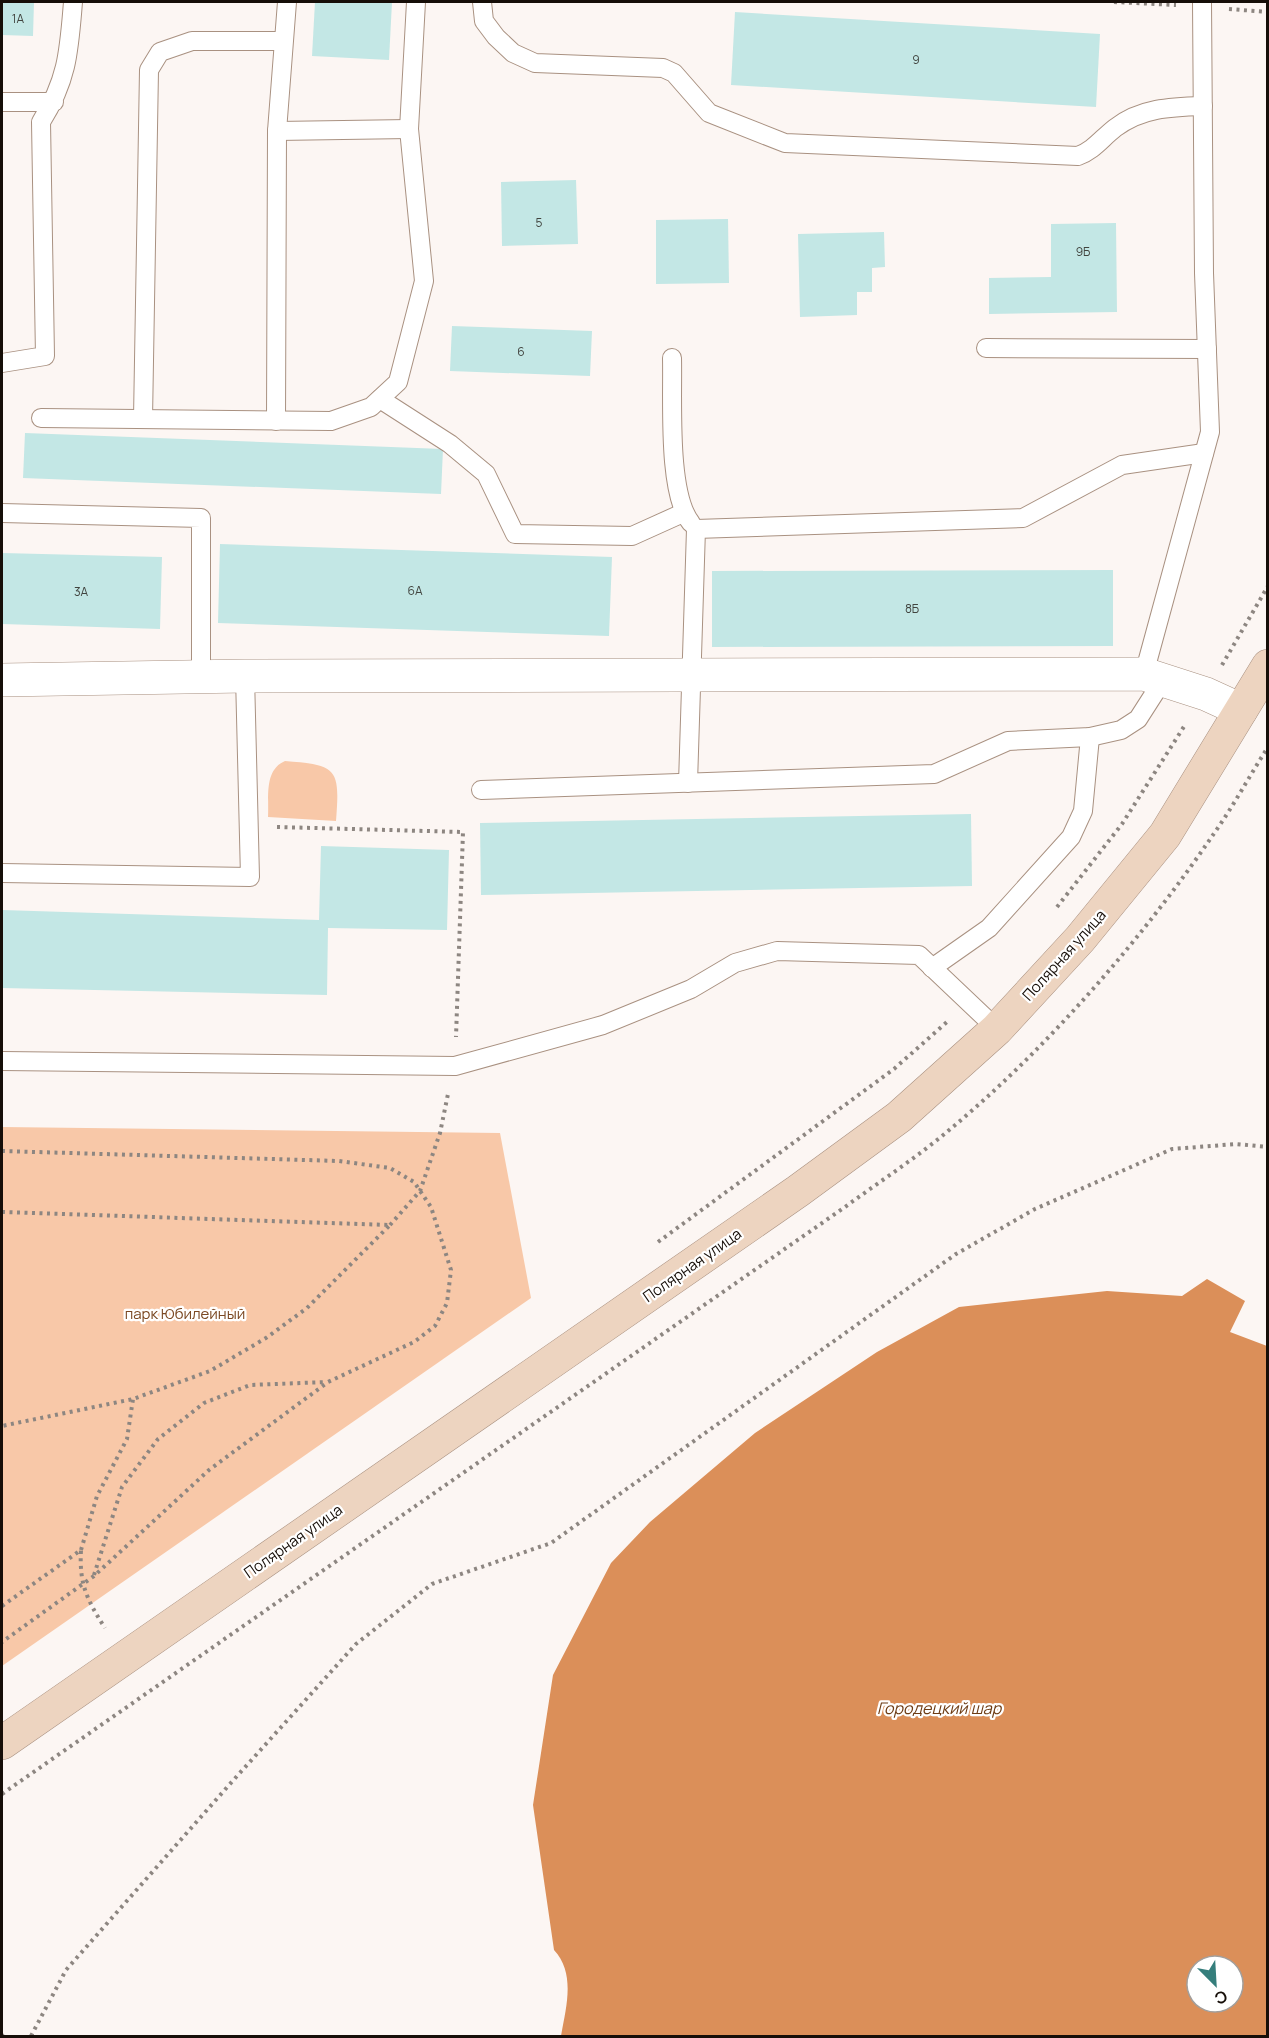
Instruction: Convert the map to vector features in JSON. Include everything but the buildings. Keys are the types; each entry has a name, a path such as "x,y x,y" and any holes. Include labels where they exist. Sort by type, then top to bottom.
{"main road":[{"name":"Полярная улица","path":"2,1743 798,1191 899,1117 997,1029 1080,939 1165,835 1268,666"}],"street":[{"path":"2,680 245,676 1153,677 1206,694 1240,710"}],"lane":[{"path":"2,363 45,356 41,122 54,102 68,64 73,2"},
{"path":"276,421 277,131 287,2"},
{"path":"41,418 331,421 371,407 398,382 424,281 409,129 416,2"},
{"path":"482,2 484,21 513,53 535,63 663,68 674,73 709,113 785,144 1078,156 1090,151 1129,118 1162,107 1203,106"},
{"path":"482,790 934,774 1008,741 1090,737 1121,730 1138,719 1153,677 1210,432 1202,2"},
{"path":"143,419 149,70 160,52 192,41 283,41"},
{"path":"2,102 54,102"},
{"path":"277,131 409,129"},
{"path":"986,348 1207,349"},
{"path":"672,358 676,488 683,513 696,529 688,783"},
{"path":"380,399 450,444 486,474 515,534 632,536 683,513"},
{"path":"696,529 1023,518 1122,465 1204,453"},
{"path":"2,513 201,518 201,678"},
{"path":"2,873 250,877 245,676"},
{"path":"932,968 989,928 1071,837 1083,811 1090,737"},
{"path":"2,1061 455,1066 603,1025 692,989 735,963 777,951 919,956 997,1029"}],"path":[{"path":"1056,908 1122,824 1206,694 1268,586"},
{"path":"2,1426 133,1399 210,1371 266,1338 307,1308 390,1225 420,1191 440,1133 455,1066 463,832 249,826"},
{"path":"654,1244 894,1069 968,1003"},
{"path":"31,2037 66,1970 229,1785 356,1644 432,1584 551,1542 956,1254 1035,1209 1172,1149 1236,1144 1268,1147"},
{"path":"2,1151 339,1161 390,1168 414,1182 431,1207 451,1270 447,1303 435,1326 414,1342 328,1382 209,1470 94,1576 2,1642"},
{"path":"2,1212 390,1225"},
{"path":"94,1576 122,1486 158,1439 204,1403 250,1385 328,1382"},
{"path":"105,1629 89,1604 82,1585 81,1550 97,1496 127,1439 133,1399"},
{"path":"2,1606 81,1550"},
{"path":"96,1636 115,1622"}],"green space":[{"path":"285,761 316,765 332,773 336,780 337,790 336,821 268,817 268,792 271,777 278,765"},
{"name":"парк Юбилейный","path":"2,1127 500,1133 531,1298 2,1666"}],"water":[{"name":"Городецкий шар","path":"1207,1279 1245,1301 1230,1332 1267,1346 1267,2036 561,2036 567,2002 567,1980 561,1959 554,1950 533,1805 553,1675 611,1563 650,1522 755,1433 877,1352 959,1307 1107,1291 1182,1296"}]}
